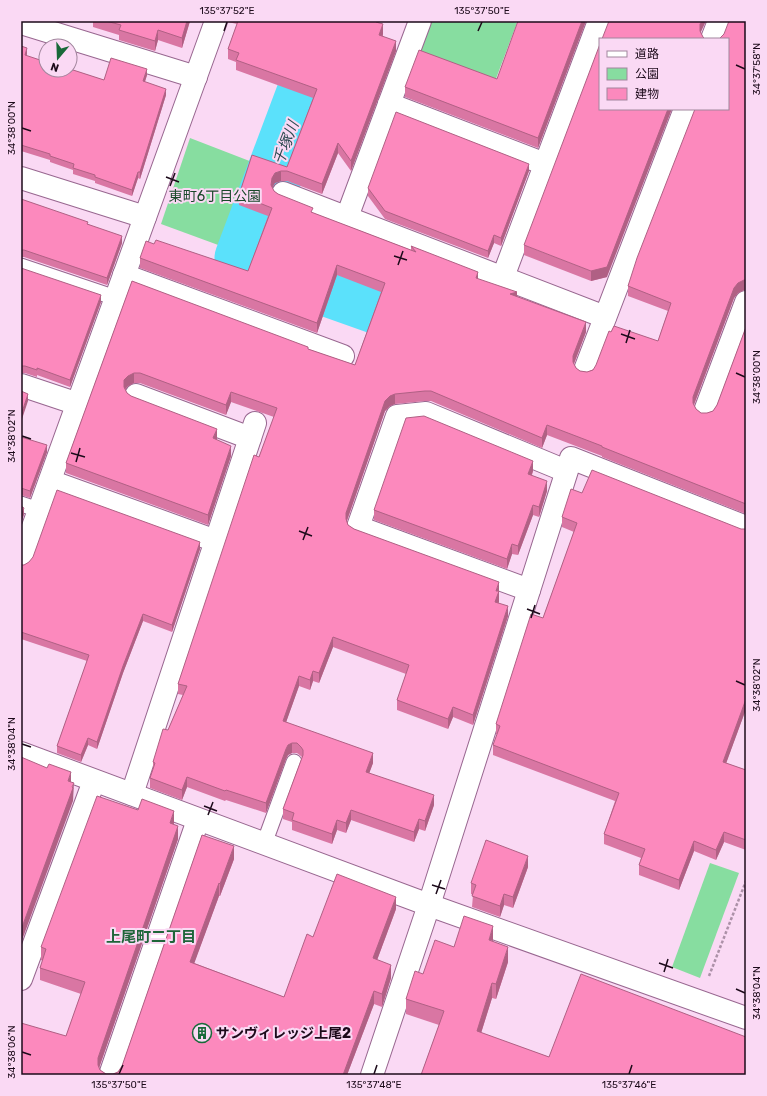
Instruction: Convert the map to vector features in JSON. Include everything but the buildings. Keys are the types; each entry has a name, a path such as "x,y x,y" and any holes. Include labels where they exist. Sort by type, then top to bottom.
{"street":[{"path":"21,560 30,507 50,481 216,21"},
{"path":"347,217 420,21"},
{"path":"503,277 599,21"},
{"path":"712,38 719,21"},
{"path":"21,23 196,78"},
{"path":"389,104 545,164"},
{"path":"585,370 685,110"},
{"path":"21,178 145,216"},
{"path":"283,192 605,317"},
{"path":"124,275 343,356"},
{"path":"705,411 737,353 746,302"},
{"path":"21,385 78,404"},
{"path":"132,794 252,430 136,395"},
{"path":"529,590 358,527 397,416 426,413 566,471"},
{"path":"372,1075 429,905 571,458 746,527"},
{"path":"50,481 216,541"},
{"path":"21,753 429,905 746,1018"},
{"path":"21,979 94,780"},
{"path":"110,1075 198,820"}],"lane":[{"path":"21,266 116,298"},
{"path":"264,844 294,762"}],"path":[{"path":"699,1001 746,881"}],"green space":[{"path":"429,21 510,21 517,23 494,84 416,55"},
{"name":"東町6丁目公園","path":"190,138 270,169 240,253 161,224"},
{"path":"710,863 739,873 700,978 672,967"}],"waterway":[{"name":"千塚川","path":"332,21 243,258 451,332"}],"place":[{"name":"サンヴィレッジ上尾2","path":"202,1033"}],"district":[{"name":"上尾町二丁目","path":"151,937"}]}
